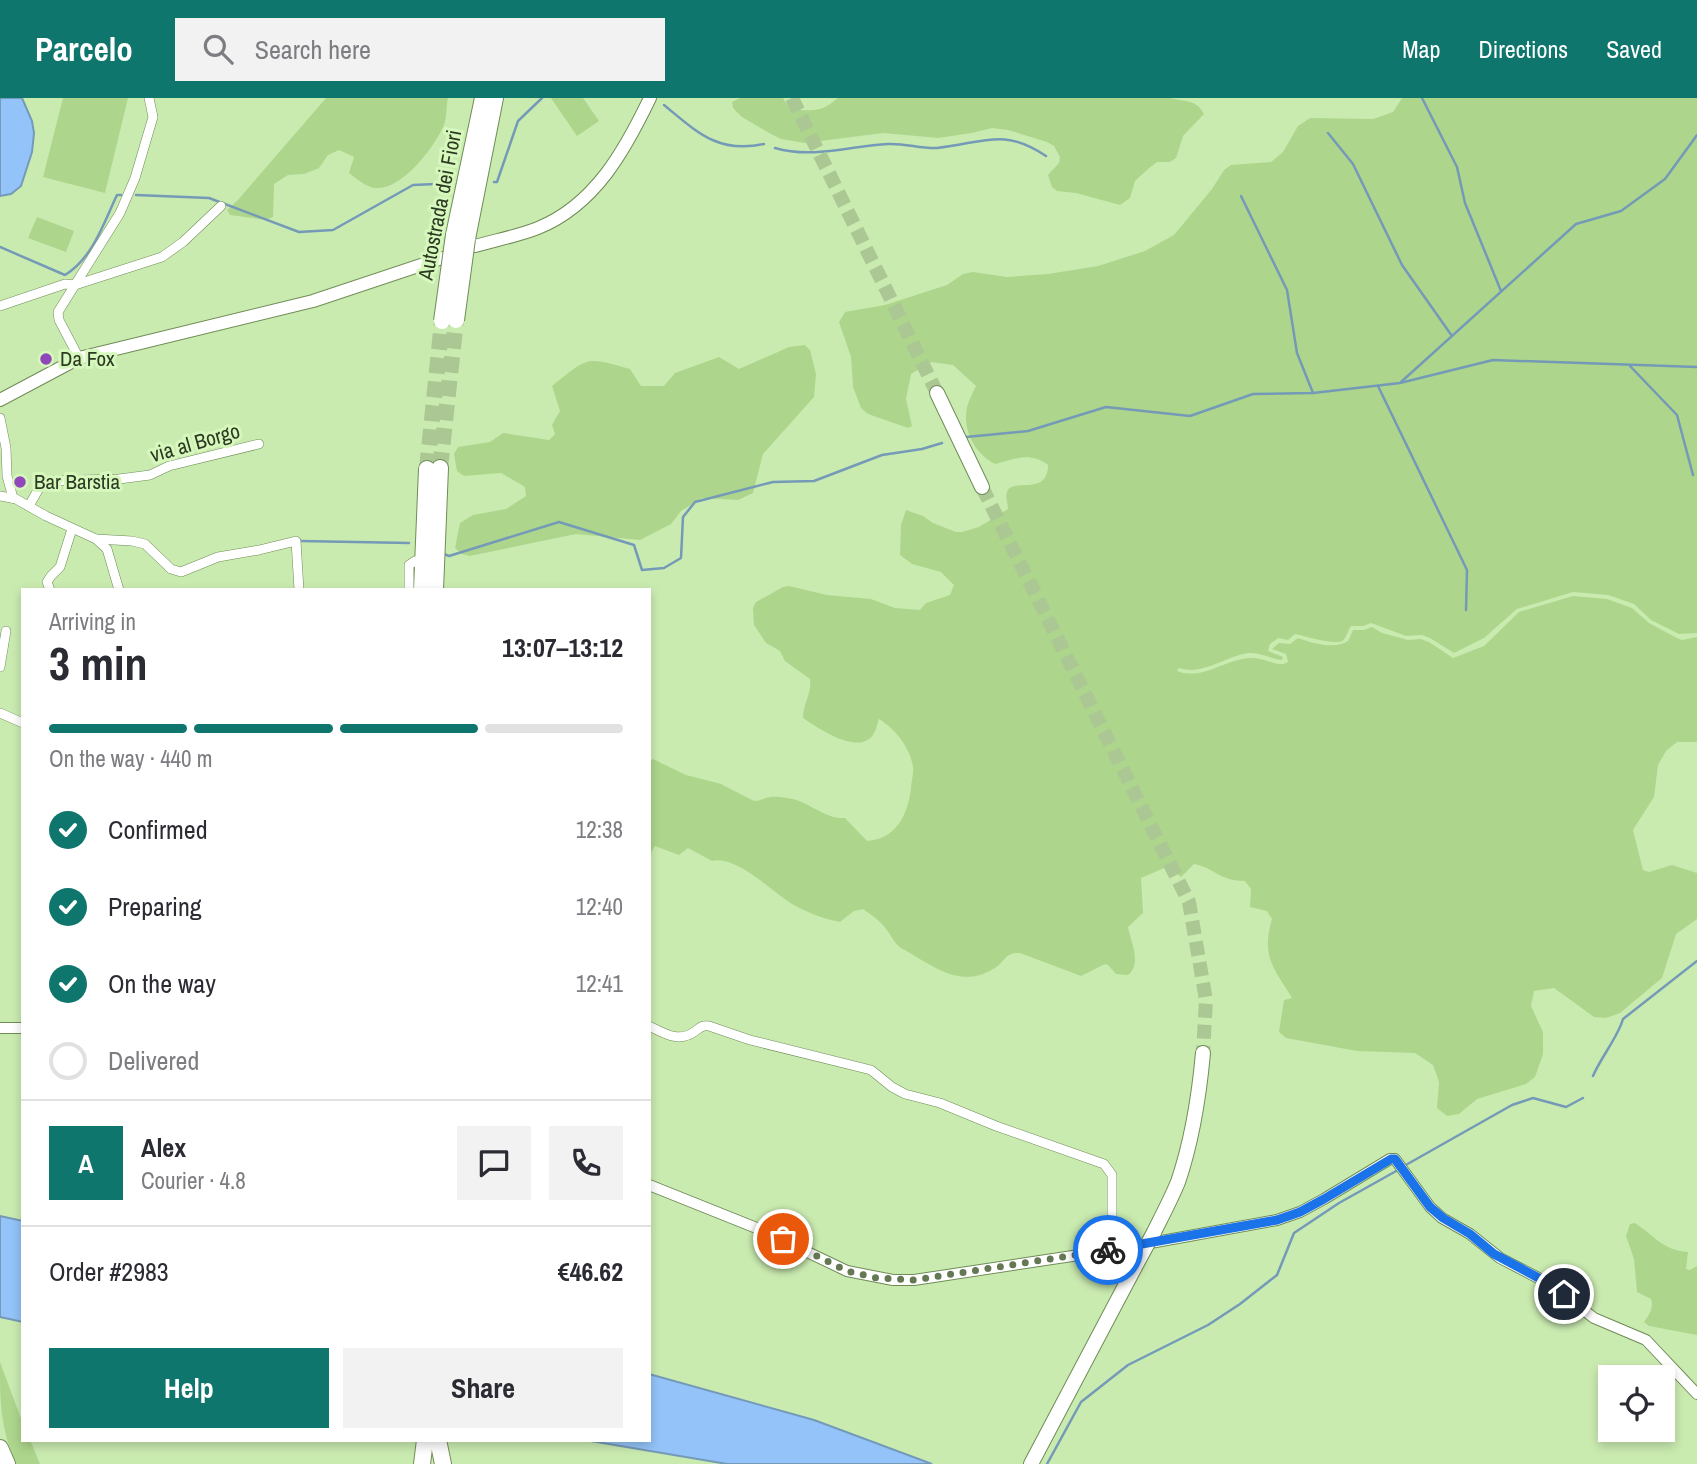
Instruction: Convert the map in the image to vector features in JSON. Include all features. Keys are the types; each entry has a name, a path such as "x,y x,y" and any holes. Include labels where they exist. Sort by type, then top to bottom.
{"highway":[{"name":"Autostrada dei Fiori","path":"465,240 483,98"},
{"name":"Autostrada dei Fiori","path":"449,321 495,98"},
{"path":"422,588 433,469 435,588"},
{"path":"415,1458 424,1442"},
{"path":"438,1442 443,1464"},
{"path":"0,1448 7,1464"}],"main road":[{"path":"465,240 538,228 576,205 602,180 630,139 650,98"},
{"path":"0,400 79,358 313,301 442,258"},
{"path":"937,393 982,487"},
{"path":"1031,1464 1177,1185 1196,1112 1203,1053"}],"street":[{"path":"79,358 58,312 120,213 135,178 153,117 149,98"},
{"path":"0,306 65,284 75,285 162,257 183,242 221,206"},
{"path":"0,418 6,449 7,476 13,498"},
{"name":"via al Borgo","path":"29,506 43,481 119,479 150,475 169,466 259,444"},
{"path":"0,496 13,498 96,539 107,549 118,588"},
{"path":"49,588 47,582 60,567 72,528"},
{"path":"96,539 145,544 171,569 181,572 218,557 296,541 299,588"},
{"path":"409,588 409,565 415,561"},
{"path":"0,667 6,631"},
{"path":"0,713 21,722"},
{"path":"651,1027 676,1038 686,1036 703,1025 709,1026 750,1040 871,1070 905,1094 940,1103 1104,1164 1112,1175 1112,1250"},
{"path":"0,1028 21,1028"},
{"path":"651,1186 759,1229 847,1271 877,1278 914,1280 1112,1250 1277,1220 1300,1212 1398,1165 1430,1207 1443,1218 1470,1234 1494,1254 1548,1283 1594,1318 1646,1340 1697,1394"}],"green space":[{"path":"63,98 128,98 105,193 43,177"},
{"path":"326,98 448,98 445,122 440,134 426,154 398,181 378,188 367,185 349,173 354,157 339,150 328,155 319,168 304,174 288,175 274,184 273,217 266,220 230,215 227,210"},
{"path":"551,98 583,98 599,121 577,136"},
{"path":"740,98 783,98 790,106 812,110 823,108 838,98 1170,98 1194,103 1204,114 1183,136 1176,158 1170,162 1157,162 1148,169 1135,181 1130,198 1120,205 1076,193 1057,191 1052,187 1048,175 1059,163 1060,157 1054,146 1008,130 992,128 938,138 883,133 805,143 781,139 742,117 733,108 732,102"},
{"path":"1402,98 1697,98 1697,633 1679,634 1651,620 1634,604 1608,595 1573,592 1517,609 1484,638 1454,653 1422,635 1406,636 1371,623 1351,626 1343,640 1338,642 1295,634 1288,640 1278,638 1270,644 1268,651 1283,657 1282,660 1249,653 1205,668 1179,668 1177,671 1205,672 1251,658 1283,664 1288,662 1286,654 1272,649 1279,643 1290,644 1298,638 1317,644 1343,644 1348,641 1353,630 1372,627 1382,633 1408,640 1421,639 1429,642 1453,658 1484,646 1519,612 1573,596 1607,599 1632,608 1649,623 1677,638 1682,640 1697,637 1697,742 1677,742 1666,751 1658,765 1654,797 1633,830 1643,870 1649,872 1672,865 1697,873 1697,919 1676,934 1662,978 1620,1013 1606,1018 1594,1017 1554,988 1534,991 1531,1006 1543,1032 1543,1054 1535,1077 1526,1084 1477,1099 1459,1114 1447,1116 1437,1108 1439,1082 1433,1065 1415,1053 1357,1051 1286,1038 1279,1032 1284,1000 1292,998 1274,969 1268,952 1272,919 1267,911 1250,907 1251,889 1245,881 1223,877 1201,866 1194,864 1181,877 1169,866 1141,878 1143,913 1128,927 1135,959 1128,975 1116,974 1105,964 1081,976 1015,953 997,967 981,975 968,977 957,976 934,967 901,948 881,923 863,909 854,911 840,922 834,921 794,905 754,876 732,864 712,861 688,848 679,855 655,846 651,853 653,759 686,775 721,784 754,801 768,797 793,799 825,814 845,818 867,841 886,836 893,830 907,807 911,788 913,767 905,746 896,733 879,719 873,735 858,743 838,738 803,718 810,679 785,661 780,651 766,643 754,625 753,608 756,602 789,586 827,595 871,599 895,608 920,610 926,603 950,595 954,585 941,572 912,564 900,555 901,525 906,510 933,523 962,532 979,527 1008,509 1006,494 1010,488 1036,484 1046,475 1048,465 1035,458 1022,457 995,464 981,454 968,433 966,424 967,407 976,386 953,365 931,362 911,374 906,399 912,426 908,428 868,414 861,408 853,387 851,357 839,322 845,312 885,305 947,285 963,274 973,272 1007,277 1048,274 1098,266 1145,251 1174,235 1224,170 1231,165 1271,162 1283,152 1298,126 1310,118 1373,119 1393,112"},
{"path":"37,217 74,231 66,252 28,238"},
{"path":"805,345 810,350 816,374 814,397 763,454 753,493 738,500 702,498 681,511 671,524 640,540 576,534 470,556 455,548 460,523 473,515 506,509 526,496 525,487 501,473 464,476 457,471 454,454 458,447 490,442 503,433 549,440 555,434 552,425 560,411 552,386 581,364 604,362 630,369 641,386 664,386 675,373 719,357 739,369 789,347"},
{"path":"1635,1223 1665,1245 1688,1252 1686,1269 1697,1266 1697,1335 1649,1326 1644,1322 1651,1311 1652,1302 1637,1292 1634,1259 1626,1236 1630,1224"},
{"path":"0,1362 21,1419 21,1442 31,1442 40,1464 16,1464 7,1438 0,1389"}],"water":[{"path":"0,98 22,98 34,133 32,152 21,186 11,194 0,196"},
{"path":"0,1216 21,1221 21,1322 0,1317"},
{"path":"651,1375 814,1420 932,1464 727,1464 597,1442 651,1442"}],"waterway":[{"path":"494,182 497,182 518,121 542,98"},
{"path":"1422,98 1457,167 1465,203 1501,291"},
{"path":"664,105 698,132 721,143 734,146 764,144"},
{"path":"1328,133 1353,164 1402,265 1452,336"},
{"path":"1401,382 1576,224 1621,211 1665,179 1697,135"},
{"path":"775,148 803,152 888,144 937,148 1005,139 1031,147 1046,156"},
{"path":"136,195 209,198 299,232 333,230 413,185 436,184"},
{"path":"0,247 65,275 83,259 102,228 117,195 121,195"},
{"path":"1241,196 1287,290 1297,353 1313,393"},
{"path":"966,437 1028,431 1106,407 1190,416 1253,394 1313,393 1400,383 1493,360 1697,367"},
{"path":"1630,366 1677,415 1693,475"},
{"path":"1378,386 1467,570 1466,610"},
{"path":"444,554 449,556 559,522 634,545 642,570 664,568 681,558 683,517 695,502 773,482 814,481 882,455 942,443"},
{"path":"300,541 409,543"},
{"path":"1593,1076 1623,1019 1697,961"},
{"path":"1404,1166 1512,1105 1533,1098 1566,1107 1583,1098"},
{"path":"1047,1464 1081,1402 1128,1365 1208,1325 1240,1304 1277,1275 1294,1233 1339,1203 1398,1170"}],"tunnel":[{"path":"792,98 937,393"},
{"path":"440,468 456,320"},
{"path":"427,469 442,321"},
{"path":"982,487 1189,902 1206,1000 1203,1053"}],"way so far":[{"path":"783,1239 847,1271 893,1280 914,1280 1108,1250"}],"place":[{"name":"Da Fox","path":"46,359"},
{"name":"Bar Barstia","path":"20,482"}],"route":[{"path":"1108,1250 1277,1220 1300,1212 1395,1159 1430,1207 1443,1218 1478,1239 1494,1254 1564,1294"}]}
